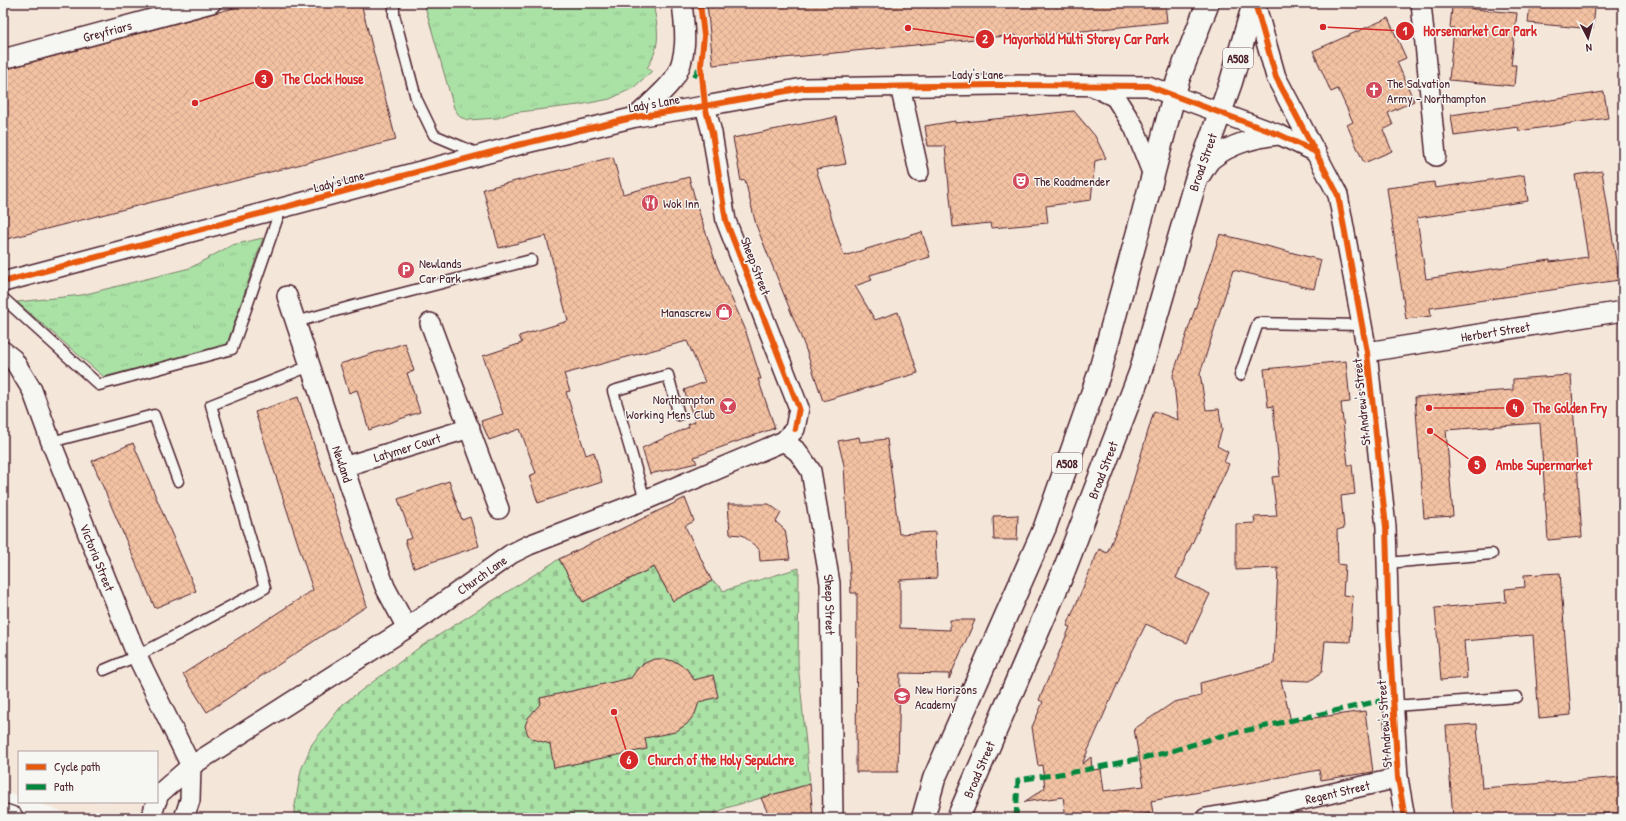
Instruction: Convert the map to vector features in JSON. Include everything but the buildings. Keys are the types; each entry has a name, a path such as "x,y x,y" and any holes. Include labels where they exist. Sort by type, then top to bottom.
{"main road":[{"name":"A508","path":"922,818 934,779 1045,527 1099,374 1178,80 1208,3"},
{"name":"A508","path":"1220,112 1231,82 1254,3"},
{"name":"Broad Street","path":"958,818 1063,573 1140,373 1195,183 1220,112"},
{"path":"3,815 12,818"}],"street":[{"name":"Greyfriars","path":"3,59 211,3"},
{"path":"636,117 672,80 684,57 685,33 682,3"},
{"name":"St Andrew's Street","path":"1254,3 1276,77 1338,196 1362,325 1367,352 1386,527 1389,632 1398,778 1405,818"},
{"path":"1421,3 1436,156"},
{"name":"Lady's Lane","path":"3,282 481,154 636,117 803,88 900,86 1148,86 1174,94 1280,134 1316,152"},
{"path":"900,86 919,172"},
{"name":"Lady's Lane","path":"1092,86 1115,97 1134,127 1153,175"},
{"name":"Sheep Street","path":"705,106 712,133 726,221 799,408 789,435 811,471 830,583 833,818"},
{"path":"1195,183 1211,159 1237,143 1280,134"},
{"name":"Newland","path":"287,296 343,467 385,587 407,628"},
{"name":"Herbert Street","path":"1367,352 1623,312"},
{"path":"430,323 499,509"},
{"name":"Victoria Street","path":"3,351 13,359 32,390 51,442 138,656 191,766"},
{"name":"Latymer Court","path":"343,467 470,428"},
{"name":"Church Lane","path":"158,798 159,794 191,766 407,628 510,554 529,545 645,500 789,435"},
{"path":"184,818 190,800 191,766"},
{"name":"Regent Street","path":"1206,818 1273,812 1398,778"},
{"name":"Church Lane","path":"151,818 156,803"}],"lane":[{"path":"394,3 394,15 416,98 434,135 481,154"},
{"path":"3,298 99,385 232,349 281,208"},
{"path":"296,322 531,260"},
{"path":"1240,375 1258,323 1362,325"},
{"path":"104,670 138,656 265,588 211,404 310,366"},
{"path":"645,500 613,391 668,375 679,415"},
{"path":"51,442 154,415 178,481"},
{"path":"1387,562 1492,554"},
{"path":"1394,706 1517,697"}],"shaded area":[{"path":"3,3 1623,3 1623,818 79,818 40,803 158,803 158,751 18,751 18,796 3,790"}],"green space":[{"path":"424,3 653,3 658,37 655,52 647,68 652,71 633,88 610,99 579,105 511,113 498,118 468,120 460,117 454,108"},
{"path":"263,238 227,344 104,377 17,302 82,295 190,268 232,245"},
{"path":"559,559 583,602 654,567 673,601 712,581 721,587 723,591 799,568 798,663 810,784 726,808 706,818 295,818 294,811 301,770 312,744 343,704 420,647"}],"marked path":[{"path":"694,77 701,65"},
{"path":"1016,818 1018,780 1080,771 1165,753 1221,736 1393,698"}],"cycle path":[{"path":"700,3 704,36 701,65 705,106 712,133 726,221 799,408 795,429"},
{"path":"1255,3 1276,77 1338,195 1367,352 1386,527 1389,632 1398,778 1405,818"},
{"path":"3,282 518,145 636,117 803,88 998,85 1148,86 1280,135 1316,152"}],"place":[{"name":"Horsemarket Car Park","path":"1323,27"},
{"name":"Mayorhold Multi Storey Car Park","path":"908,28"},
{"name":"The Salvation Army - Northampton","path":"1374,90"},
{"name":"The Clock House","path":"195,103"},
{"name":"The Roadmender","path":"1021,181"},
{"name":"Wok Inn","path":"650,203"},
{"name":"Newlands Car Park","path":"406,270"},
{"name":"Manascrew","path":"724,312"},
{"name":"Northampton Working Mens Club","path":"728,406"},
{"name":"The Golden Fry","path":"1429,408"},
{"name":"Ambe Supermarket","path":"1430,431"},
{"name":"New Horizons Academy","path":"902,696"},
{"name":"Church of the Holy Sepulchre","path":"614,712"}]}
